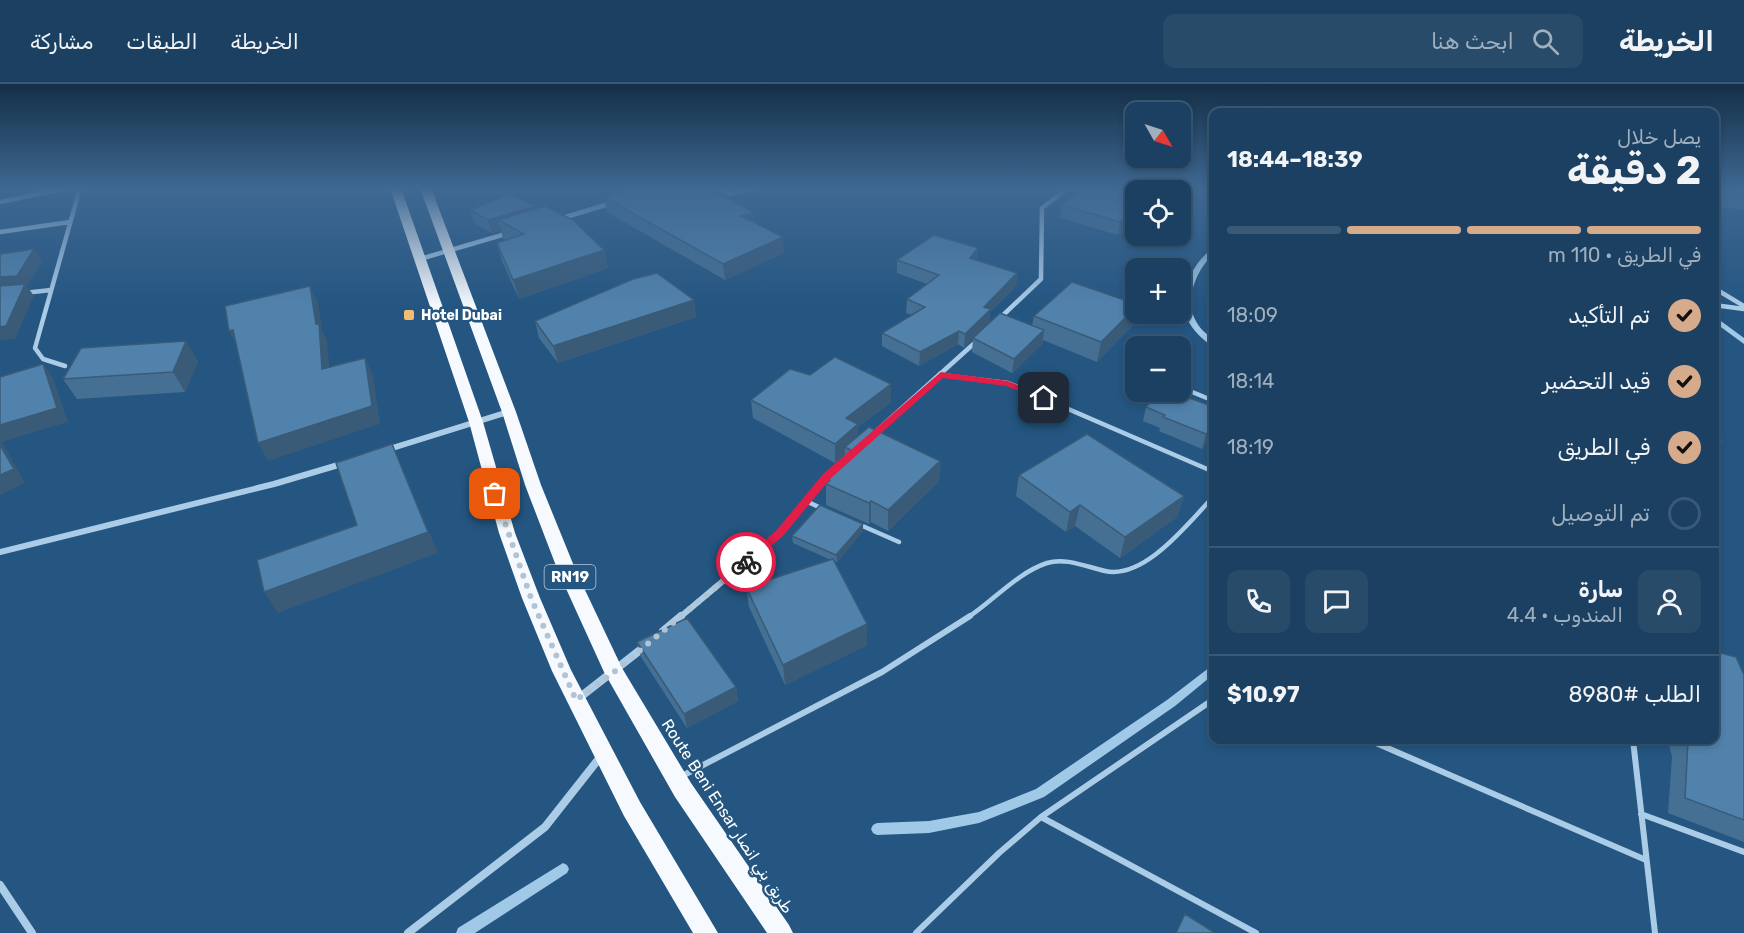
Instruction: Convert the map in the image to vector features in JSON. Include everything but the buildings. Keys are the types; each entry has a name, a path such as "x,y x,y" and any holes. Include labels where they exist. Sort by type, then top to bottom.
{"highway":[{"name":"RN19","path":"409,228 476,422 507,533 531,598 576,700 603,754 665,868 706,933"},
{"name":"Route Beni Ensar طريق بني انصار","path":"441,228 509,412 533,485 567,571 614,672 676,779 726,857 781,933"}],"street":[{"path":"0,232 31,228"},
{"path":"65,366 48,363 38,356 35,348 68,228"},
{"path":"990,328 1041,279 1042,228"},
{"path":"420,259 519,230"},
{"path":"20,293 51,290"},
{"path":"1719,291 1744,308"},
{"path":"1719,306 1744,308"},
{"path":"871,437 981,336"},
{"path":"375,453 509,412"},
{"path":"660,634 780,533 827,477 853,453"},
{"path":"0,552 274,484 353,460"},
{"path":"576,700 651,641"},
{"path":"408,933 545,827 603,754"},
{"path":"0,885 32,933"}],"lane":[{"path":"941,375 1008,383 1209,470"},
{"path":"1191,392 1209,399"},
{"path":"806,501 826,510"},
{"path":"676,779 882,672 978,611 1027,573 1047,563 1061,561 1109,572 1122,572 1158,555 1209,501"},
{"path":"847,519 899,542"},
{"path":"916,933 999,853 1041,817 1209,702"},
{"path":"1378,744 1646,860"},
{"path":"1633,744 1655,933"},
{"path":"1641,814 1744,852"},
{"path":"1041,817 1256,933"}],"waterway":[{"path":"1209,254 1196,272 1188,301 1188,310 1193,323 1209,340"},
{"path":"1719,322 1744,342"},
{"path":"877,829 929,827 979,817 1040,793 1171,703 1209,672"},
{"path":"463,933 563,869"}],"way so far":[{"path":"495,494 531,598 576,700 614,672 746,562"}],"place":[{"name":"Hotel Dubai","path":"409,315"}],"route":[{"path":"746,562 780,533 827,477 941,375 1008,383 1044,398"}]}
